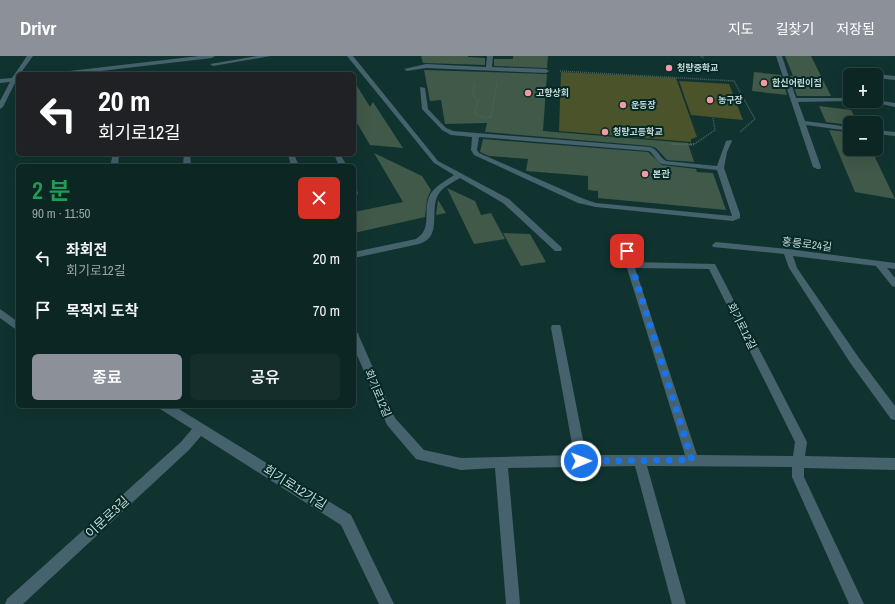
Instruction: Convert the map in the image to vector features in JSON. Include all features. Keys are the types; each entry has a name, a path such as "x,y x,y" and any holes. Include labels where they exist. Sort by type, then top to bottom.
{"street":[{"path":"20,72 30,56"},
{"path":"78,72 212,56 213,66 268,56"},
{"path":"350,56 431,158 458,176 506,201 558,249"},
{"path":"489,68 490,56"},
{"path":"779,56 817,167"},
{"path":"407,69 426,66 546,71"},
{"path":"883,77 895,78"},
{"path":"0,81 16,79"},
{"path":"0,107 16,79"},
{"path":"422,88 425,109 444,129 451,133 650,150 654,151 658,159 664,163 720,168"},
{"path":"795,100 843,100"},
{"path":"883,103 895,105"},
{"path":"803,123 843,128"},
{"path":"883,133 895,134"},
{"path":"476,135 474,150 476,154 582,201 596,205 733,219 736,218 736,214 720,168 724,152 729,141"},
{"path":"356,255 419,241 426,238 429,234 431,205 435,193 458,176"},
{"path":"624,237 630,265 692,460"},
{"name":"홍릉로24길","path":"716,245 788,252 895,266"},
{"path":"788,252 793,268 855,361 895,415"},
{"path":"879,264 895,284"},
{"name":"회기로12길","path":"630,265 712,266 801,442 798,461 798,477 857,604"},
{"path":"0,313 16,325"},
{"path":"556,328 581,461"},
{"name":"회기로12길","path":"356,341 391,421 420,455 461,464 501,462 692,460 895,464"},
{"name":"회기로12가길","path":"167,408 346,520 386,604"},
{"name":"이문로3길","path":"12,604 185,446 200,428"},
{"path":"639,460 678,604"},
{"path":"501,462 512,604"}],"path":[{"path":"488,74 489,68"},
{"path":"546,71 595,72 734,81 755,119 729,141 710,134"},
{"path":"488,74 496,77 498,80 491,117 481,118 475,113 474,110 478,101 472,93 475,86 473,82 474,78 478,75 488,74"},
{"path":"689,146 693,145 716,129 713,117"}],"green space":[{"name":"운동장","path":"561,72 676,78 697,137 691,139 691,142 559,131"},
{"name":"농구장","path":"679,81 729,84 743,120 691,115"}],"building":[{"path":"421,56 468,56 485,58 485,65 423,63"},
{"path":"513,56 548,56 547,68 494,66 494,59 513,59"},
{"path":"785,56 811,56 831,96 797,96 790,76 793,76"},
{"path":"424,70 547,74 543,131 688,143 694,162 667,160 656,148 650,146 485,132 487,123 445,124 441,100 430,101"},
{"path":"754,72 781,75 787,95 752,91"},
{"path":"356,84 370,107 373,102 403,148 370,145 356,121"},
{"path":"819,106 851,110 854,116 843,116 843,124 826,122"},
{"path":"829,130 843,131 843,156 874,156 895,199 855,192"},
{"name":"본관","path":"483,139 648,152 662,165 696,169 697,172 713,173 726,210 598,198 598,191 588,190 588,176 526,171 528,159 489,156 480,152"},
{"path":"374,153 422,176 431,190 427,199 425,217 356,233 356,212 403,202"},
{"path":"447,188 475,201 481,215 491,213 505,239 474,244"},
{"path":"438,200 446,213 436,215"},
{"path":"503,233 530,234 546,262 521,266"}],"place":[{"name":"청량중학교","path":"669,68"},
{"name":"한신어린이집","path":"764,83"},
{"name":"고향상회","path":"528,93"},
{"name":"농구장","path":"710,100"},
{"name":"운동장","path":"623,105"},
{"name":"청량고등학교","path":"605,132"},
{"name":"본관","path":"645,174"}],"route":[{"path":"581,461 692,460 630,265 627,251"}]}
